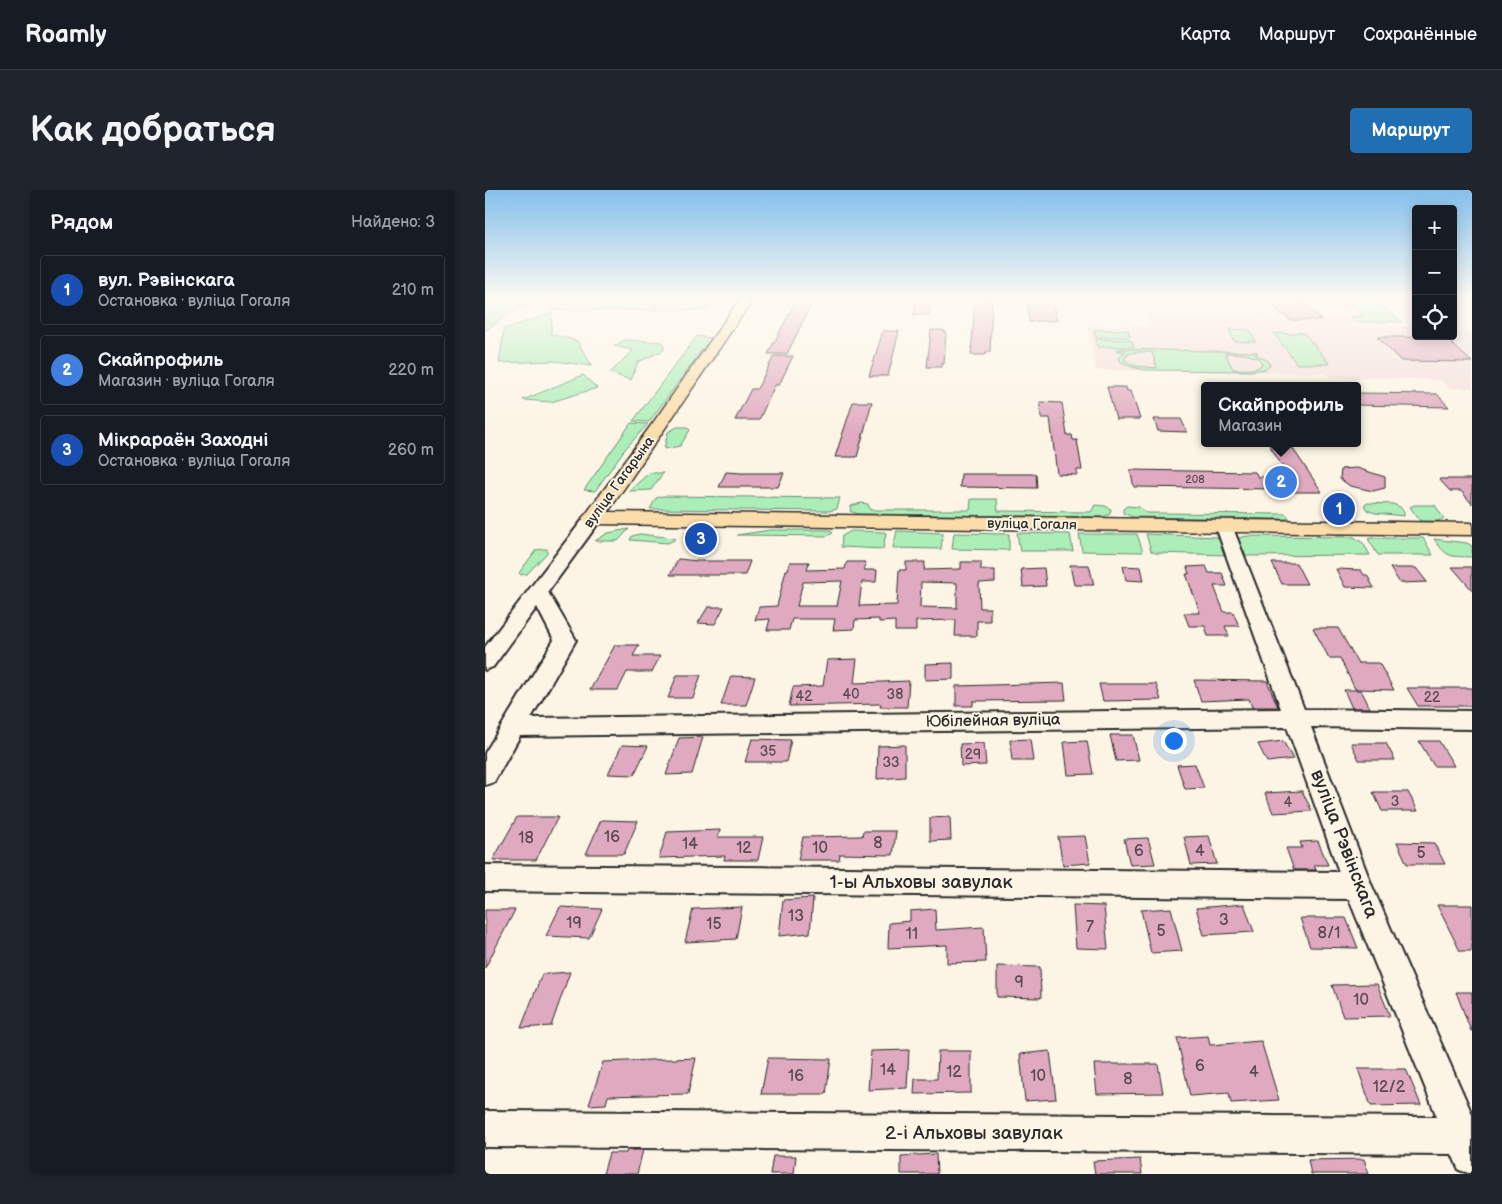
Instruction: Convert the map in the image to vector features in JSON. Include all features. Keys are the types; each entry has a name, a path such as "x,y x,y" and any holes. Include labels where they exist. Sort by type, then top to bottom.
{"main road":[{"name":"вуліца Гагарына","path":"593,518 715,345"},
{"name":"вуліца Гогаля","path":"593,518 1472,529"}],"street":[{"name":"вуліца Гагарына","path":"485,662 537,590 593,518"},
{"name":"вуліца Рэвінскага","path":"1225,526 1358,886 1468,1147"},
{"path":"485,775 565,640 537,590"},
{"name":"Юбілейная вуліца","path":"515,726 1297,718 1472,720"},
{"name":"1-ы Альховы завулак","path":"485,878 1358,886"},
{"name":"2-і Альховы завулак","path":"485,1129 1468,1147"}],"shaded area":[{"path":"1091,345 1472,345 1472,388 1449,388 1441,380 1331,377 1324,373 1096,370"}],"green space":[{"path":"502,345 579,345 592,366 554,361 499,363"},
{"path":"663,345 664,350 638,362 631,380 610,373 633,350 614,346"},
{"path":"690,345 706,345 649,422 633,421"},
{"path":"1097,345 1133,345 1134,347 1097,347"},
{"path":"1283,345 1314,345 1330,364 1297,364"},
{"path":"1118,349 1258,352 1255,354 1268,361 1270,366 1265,369 1251,371 1145,370 1121,362 1119,358 1125,352 1118,351","holes":["1152,352 1157,368 1135,366 1124,360 1128,354","1225,353 1245,354 1259,358 1262,365 1252,369 1233,369"]},
{"path":"583,375 597,388 551,402 523,400"},
{"path":"631,423 648,424 625,449 595,491 584,490"},
{"path":"677,427 687,427 690,430 680,446 664,449 668,432"},
{"path":"649,473 663,473 651,490 629,491"},
{"path":"663,496 840,498 837,509 829,511 650,509 656,498"},
{"path":"971,499 997,499 998,511 1091,512 1095,505 1111,509 1110,514 1103,517 858,514 850,511 851,506 861,503 868,504 870,510 970,510"},
{"path":"1368,503 1393,504 1400,507 1404,512 1404,516 1375,513 1367,510 1364,505"},
{"path":"1414,505 1435,505 1444,519 1420,521 1410,507"},
{"path":"1127,506 1139,507 1146,513 1286,514 1290,519 1133,517 1123,513 1123,509"},
{"path":"629,529 618,541 595,541 608,533"},
{"path":"770,530 830,530 833,533 827,536 737,535"},
{"path":"851,531 886,533 883,549 841,547 842,536"},
{"path":"897,531 943,533 941,549 893,548"},
{"path":"954,533 1009,534 1009,550 952,549"},
{"path":"1017,533 1070,534 1073,551 1020,551"},
{"path":"640,534 676,539 668,543 630,540 632,536"},
{"path":"1079,534 1137,534 1143,552 1082,551"},
{"path":"1146,534 1221,538 1229,555 1155,553 1151,551"},
{"path":"1247,536 1354,537 1363,543 1370,555 1241,556 1237,541 1239,538"},
{"path":"1423,538 1433,555 1378,555 1368,539"},
{"path":"1434,539 1467,543 1472,546 1472,557 1450,555"},
{"path":"547,549 547,553 527,574 521,575 519,573 536,550"}],"building":[{"path":"773,345 791,345 787,354 768,354"},
{"path":"879,345 896,345 888,376 869,376"},
{"path":"929,345 945,345 944,364 942,364 942,367 927,367"},
{"path":"972,345 990,345 990,352 986,352 985,355 971,355"},
{"path":"1385,345 1453,345 1472,362 1401,361"},
{"path":"774,356 793,356 779,385 775,385 759,420 735,420 751,389 757,389"},
{"path":"1107,387 1126,387 1127,391 1131,391 1140,419 1116,419"},
{"path":"1361,393 1437,394 1449,407 1361,405"},
{"path":"853,402 872,402 857,457 835,457"},
{"path":"1040,402 1062,403 1067,435 1072,435 1073,440 1077,440 1082,470 1077,470 1077,475 1057,474 1050,418 1041,418"},
{"path":"1154,419 1181,419 1187,432 1158,431"},
{"path":"1270,447 1292,447 1322,492 1275,492 1273,489 1134,487 1130,470 1255,472 1258,477 1289,477"},
{"path":"1357,468 1385,477 1385,488 1373,491 1350,486 1340,479 1341,469"},
{"path":"726,472 784,473 778,487 719,487"},
{"path":"961,474 1036,474 1037,488 960,487"},
{"path":"1439,479 1472,479 1472,504 1461,491 1450,491"},
{"path":"678,559 750,561 745,575 670,575"},
{"path":"790,562 809,562 807,570 845,569 847,562 865,562 864,570 877,570 876,582 862,582 859,606 897,605 899,570 906,570 906,562 925,562 924,570 961,569 961,562 981,562 981,570 995,570 995,582 979,583 980,608 990,608 990,621 977,621 977,636 955,636 956,620 916,621 916,631 895,631 895,621 879,622 879,619 855,620 854,629 833,630 835,619 792,619 789,630 767,630 770,619 755,620 759,607 777,606 786,570 788,570","holes":["842,581 837,606 797,606 803,582","921,582 957,583 957,608 920,607"]},
{"path":"1272,563 1296,563 1307,584 1282,584"},
{"path":"1070,565 1089,565 1094,585 1074,585"},
{"path":"1123,566 1141,567 1144,581 1126,580"},
{"path":"1206,566 1209,573 1222,573 1227,586 1214,586 1224,612 1233,612 1239,626 1225,626 1229,636 1208,636 1205,626 1189,626 1184,613 1200,613 1186,574 1189,574 1187,567"},
{"path":"1452,567 1472,567 1472,590"},
{"path":"1044,568 1046,586 1023,587 1021,569"},
{"path":"1390,568 1416,568 1427,582 1400,583"},
{"path":"1336,569 1361,570 1364,575 1367,575 1374,588 1345,587"},
{"path":"708,607 724,607 715,624 698,623"},
{"path":"1313,628 1338,628 1358,663 1379,663 1394,690 1355,689 1340,658 1329,658"},
{"path":"615,645 639,645 633,656 660,656 652,672 627,672 618,690 590,690"},
{"path":"857,659 854,683 909,681 907,707 880,707 881,704 789,706 793,687 823,686 827,660"},
{"path":"953,663 953,679 925,680 925,664"},
{"path":"677,675 701,675 693,698 668,698"},
{"path":"731,676 755,677 746,705 721,705"},
{"path":"1194,680 1267,681 1278,707 1252,707 1249,699 1201,701"},
{"path":"1064,683 1066,700 973,701 973,706 956,706 956,686"},
{"path":"1099,684 1156,684 1161,700 1103,701"},
{"path":"1407,688 1472,688 1472,706 1418,706"},
{"path":"1344,690 1361,690 1370,708 1352,708"},
{"path":"1110,735 1133,735 1139,760 1116,761"},
{"path":"703,737 692,774 666,775 679,738"},
{"path":"752,739 791,740 786,762 745,762"},
{"path":"1030,739 1033,761 1012,761 1010,740"},
{"path":"1087,741 1093,774 1068,775 1064,742"},
{"path":"1283,741 1293,759 1267,762 1258,744"},
{"path":"1419,741 1439,741 1454,766 1434,766"},
{"path":"984,743 986,765 961,766 960,744"},
{"path":"1351,743 1386,743 1395,760 1359,760"},
{"path":"622,745 648,746 634,775 608,774"},
{"path":"905,745 905,777 877,779 878,746"},
{"path":"1195,764 1204,788 1185,789 1177,765"},
{"path":"1302,791 1312,811 1273,813 1265,793"},
{"path":"1373,792 1408,792 1418,811 1382,811"},
{"path":"517,817 558,817 536,860 493,860"},
{"path":"950,817 951,840 930,841 930,818"},
{"path":"601,820 638,821 624,854 586,854"},
{"path":"720,830 718,837 763,837 758,860 724,860 725,856 659,858 667,832"},
{"path":"863,831 896,831 893,855 840,854 839,860 798,860 803,837 862,836"},
{"path":"1085,836 1090,863 1063,865 1058,837"},
{"path":"1209,836 1217,864 1191,865 1184,837"},
{"path":"1148,838 1155,864 1130,865 1124,839"},
{"path":"1318,841 1328,865 1314,865 1316,870 1294,870 1286,848 1302,848 1300,842"},
{"path":"1397,842 1434,843 1445,864 1407,864"},
{"path":"813,898 810,933 779,936 783,900"},
{"path":"1244,904 1254,932 1204,935 1196,908"},
{"path":"1073,905 1104,906 1108,949 1076,948"},
{"path":"1437,905 1472,905 1472,951 1460,951"},
{"path":"560,907 602,909 589,938 546,936"},
{"path":"742,907 736,939 685,942 693,909"},
{"path":"1171,908 1182,951 1151,953 1141,910"},
{"path":"935,909 936,930 984,927 986,962 947,963 947,945 888,948 889,923 910,921 910,911"},
{"path":"485,910 515,910 485,968"},
{"path":"1300,918 1346,918 1358,948 1310,947"},
{"path":"997,966 1040,967 1041,998 997,997"},
{"path":"570,972 551,1026 521,1028 542,974"},
{"path":"1377,984 1390,1016 1343,1017 1332,985"},
{"path":"1456,992 1472,992 1472,1031 1471,1031"},
{"path":"1208,1036 1210,1045 1261,1041 1279,1100 1231,1103 1229,1093 1190,1096 1177,1038"},
{"path":"909,1050 907,1088 868,1090 871,1051"},
{"path":"938,1051 971,1051 971,1093 914,1094 915,1079 937,1079"},
{"path":"1050,1051 1056,1099 1025,1101 1020,1054"},
{"path":"696,1058 688,1094 608,1096 606,1104 589,1105 603,1062"},
{"path":"768,1058 831,1059 826,1094 761,1094"},
{"path":"1094,1064 1158,1064 1163,1093 1097,1094"},
{"path":"1358,1069 1406,1069 1421,1105 1371,1106"},
{"path":"627,1150 643,1150 637,1174 603,1174 609,1153 626,1153"},
{"path":"936,1154 937,1174 901,1174 901,1156"},
{"path":"773,1156 796,1156 794,1174 770,1174"},
{"path":"1140,1159 1142,1174 1095,1174 1093,1161"},
{"path":"1364,1159 1369,1174 1311,1174 1308,1160"}],"place":[{"name":"Скайпрофиль","path":"1281,482"},
{"name":"вул. Рэвінскага","path":"1339,509"},
{"name":"Мікрараён Заходні","path":"701,539"}]}
